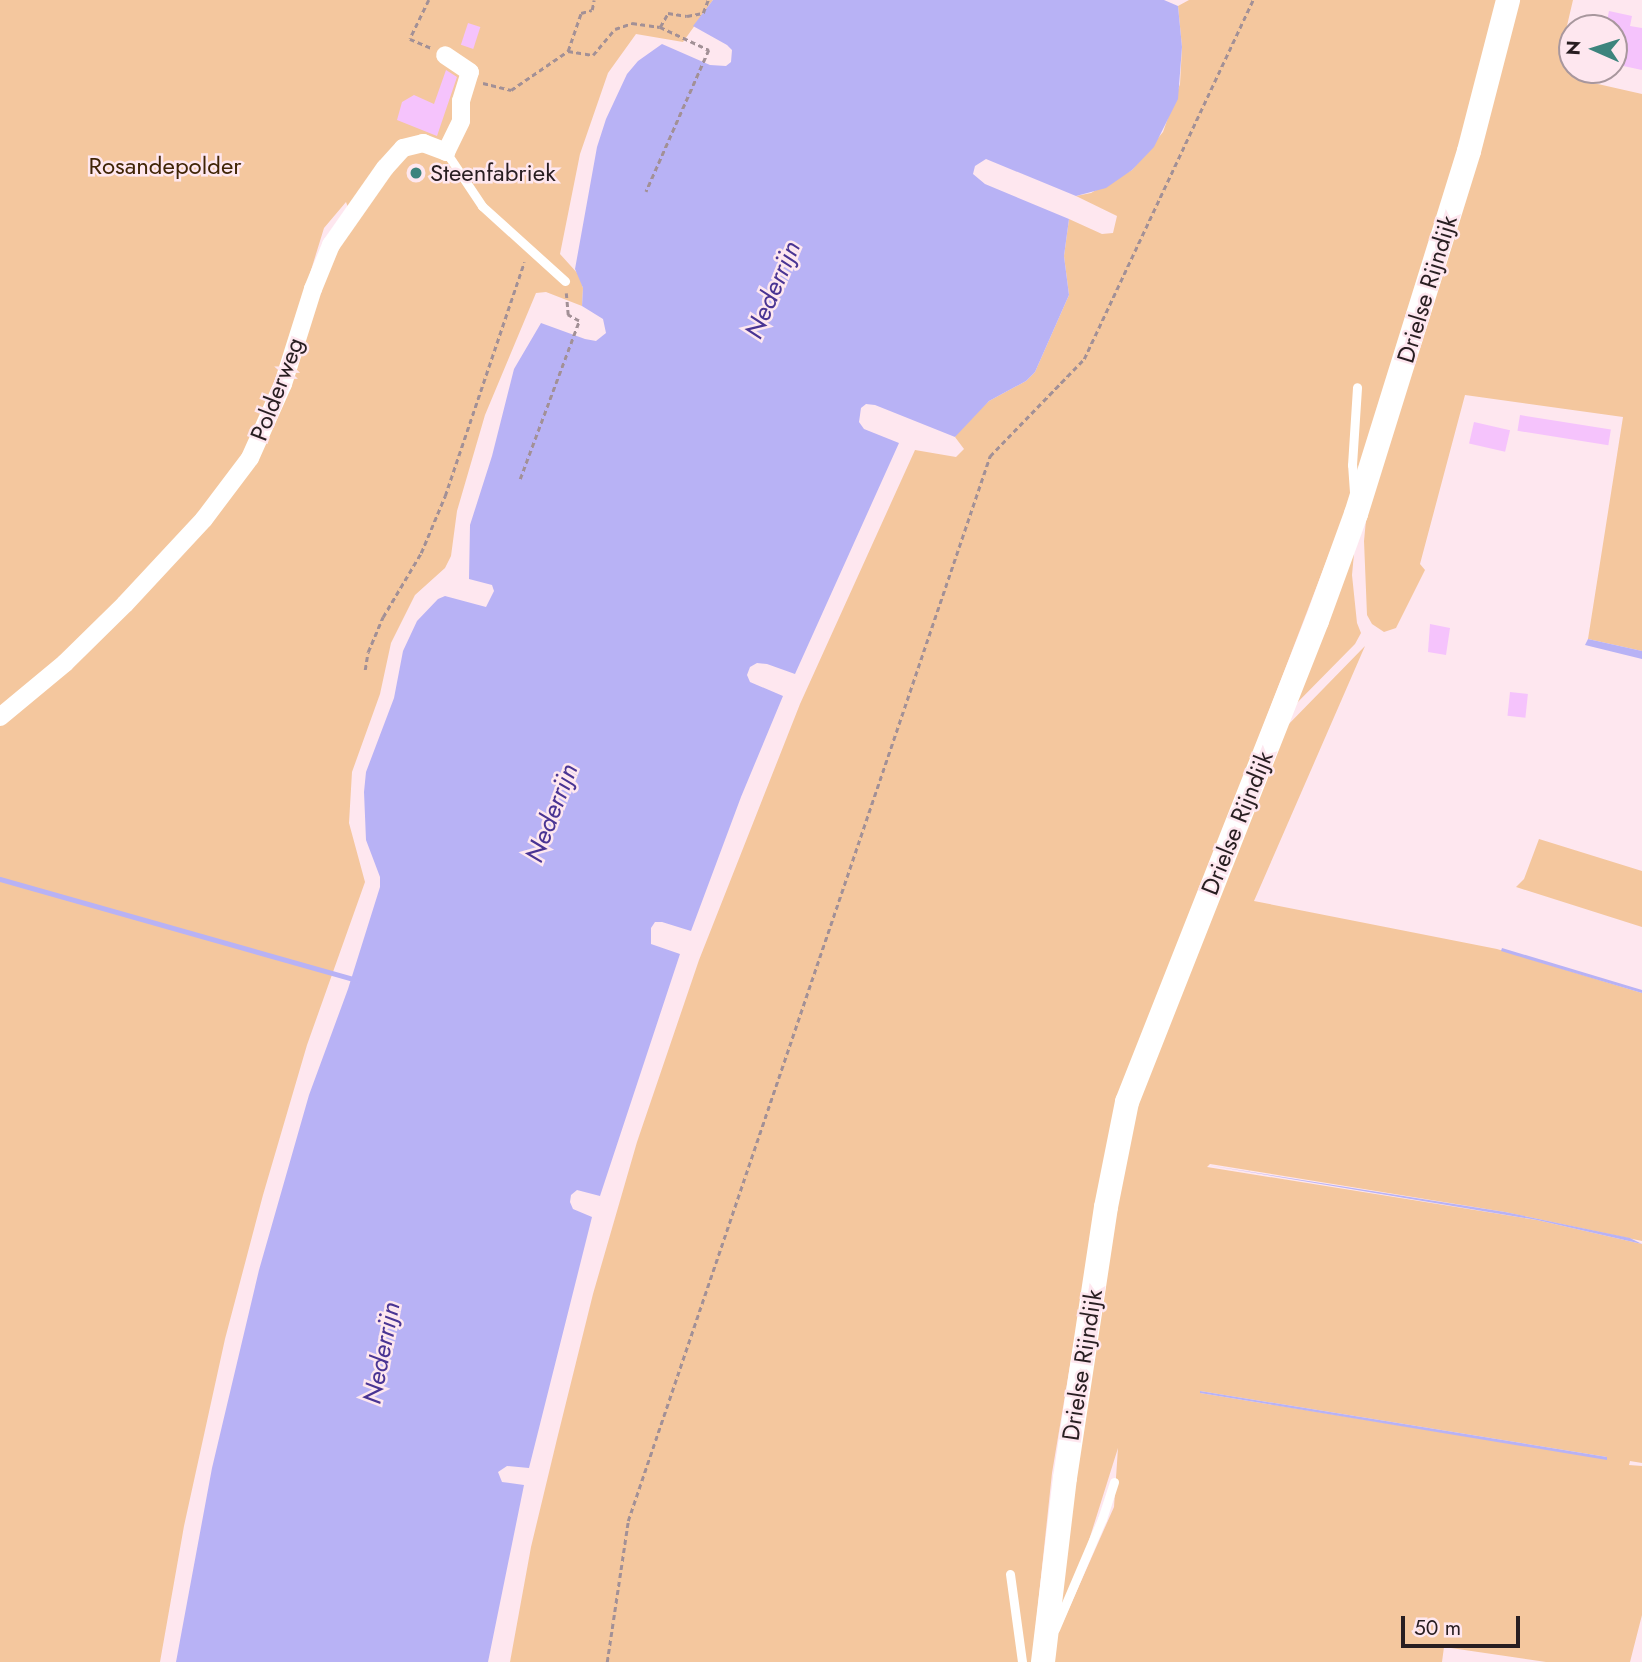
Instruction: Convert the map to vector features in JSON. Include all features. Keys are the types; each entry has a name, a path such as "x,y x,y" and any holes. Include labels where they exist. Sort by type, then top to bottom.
{"street":[{"name":"Drielse Rijndijk","path":"1043,1655 1053,1556 1102,1234 1127,1102 1312,634 1356,514 1461,176 1508,0"},
{"path":"438,51 462,64 470,72 461,101 461,121 446,152"},
{"name":"Polderweg","path":"0,717 65,663 125,604 204,519 250,458 283,384 313,289 331,245 385,168 403,148 423,143 446,152"}],"lane":[{"path":"446,152 482,206 565,281"},
{"path":"1356,514 1352,465 1357,387"},
{"path":"1043,1655 1114,1482"},
{"path":"1010,1574 1021,1662"}],"path":[{"path":"429,0 410,39 438,51"},
{"path":"470,79 511,90 568,51 581,13 592,10 594,0"},
{"path":"660,27 668,13 687,16 704,13 708,0"},
{"path":"607,1662 628,1521 990,456 1084,359 1253,0"},
{"path":"568,51 593,55 615,29 632,23 660,27 709,50 646,192"},
{"path":"365,670 383,617 421,554 445,496 528,249"},
{"path":"520,479 579,321 568,315 565,281"}],"green space":[{"name":"Rosandepolder","path":"0,0 713,0 683,42 636,34 608,73 580,154 560,254 579,275 583,288 582,306 546,292 536,293 485,415 457,511 451,556 445,568 415,595 391,643 380,694 352,772 349,823 365,882 307,1045 225,1339 184,1526 160,1662 0,1662 0,725 233,491 329,263 353,221 346,202 324,228 288,345 250,449 194,523 66,655 0,708"},
{"path":"1189,0 1500,0 1449,184 1349,502 1221,836 1095,1217 1052,1473 1032,1662 510,1662 531,1547 557,1439 593,1294 637,1142 699,960 800,704 915,450 956,457 964,449 955,437 963,425 989,401 1026,381 1035,372 1069,295 1064,256 1069,219 1102,234 1113,233 1117,216 1076,196 1091,193 1132,170 1163,132 1180,84 1182,47 1178,6"},
{"path":"1518,0 1573,0 1570,14 1558,14 1558,84 1598,84 1642,94 1642,651 1588,639 1623,417 1465,395 1420,564 1425,570 1396,628 1384,632 1372,624 1367,615 1364,541 1368,499"},
{"path":"1356,532 1352,575 1357,623 1361,633 1355,644 1288,712"},
{"path":"1365,646 1254,901 1497,949 1642,993 1642,1241 1505,1212 1210,1164 1207,1167 1537,1220 1642,1244 1642,1463 1630,1461 1629,1465 1642,1466 1642,1615 1630,1662 1546,1662 1444,1647 1442,1662 1048,1662 1114,1507 1118,1448 1079,1572 1052,1630 1128,1118 1283,730","holes":["1200,1391 1607,1457 1607,1459"]},
{"path":"1539,839 1642,871 1642,927 1516,887 1524,879"}],"water":[{"name":"Nederrijn","path":"713,0 1164,0 1178,6 1182,47 1178,99 1154,147 1132,170 1106,188 1076,196 986,159 975,166 973,174 985,184 1069,219 1064,256 1069,295 1035,372 1026,381 989,401 955,437 875,405 866,404 861,408 859,422 864,429 899,443 795,674 767,664 757,663 750,667 747,675 750,682 783,696 741,797 691,931 662,922 655,922 651,928 651,944 680,954 600,1196 577,1190 571,1195 573,1209 592,1217 529,1468 507,1466 498,1472 502,1482 524,1485 488,1662 176,1662 212,1468 259,1270 309,1095 348,989 380,887 380,877 366,840 364,792 366,772 394,698 403,651 417,621 438,599 445,596 486,607 494,591 492,585 469,579 470,525 492,456 514,369 541,323 596,341 606,333 603,319 582,306 583,288 575,269 597,147 606,119 627,74 638,61 662,44 710,65 726,66 731,62 732,50 727,45 693,26"},
{"path":"1588,639 1642,651 1642,659 1585,645"},
{"path":"1502,948 1642,990 1642,993 1501,951"},
{"path":"1207,1165 1505,1212 1630,1238 1642,1244 1537,1220"},
{"path":"1200,1393 1607,1457 1607,1460"}],"building":[{"path":"1628,15 1632,16 1630,26 1642,28 1642,70 1628,67"},
{"path":"468,23 480,27 473,49 461,45"},
{"path":"446,70 457,77 437,136 397,120 402,102 414,95 434,104"},
{"path":"1520,415 1611,429 1608,445 1517,431"},
{"path":"1474,422 1510,430 1505,452 1469,443"},
{"path":"1430,624 1450,628 1446,655 1428,652"},
{"path":"1510,692 1528,694 1525,718 1507,716"}],"waterway":[{"path":"0,879 356,980"}],"place":[{"name":"Steenfabriek","path":"416,173"}]}
